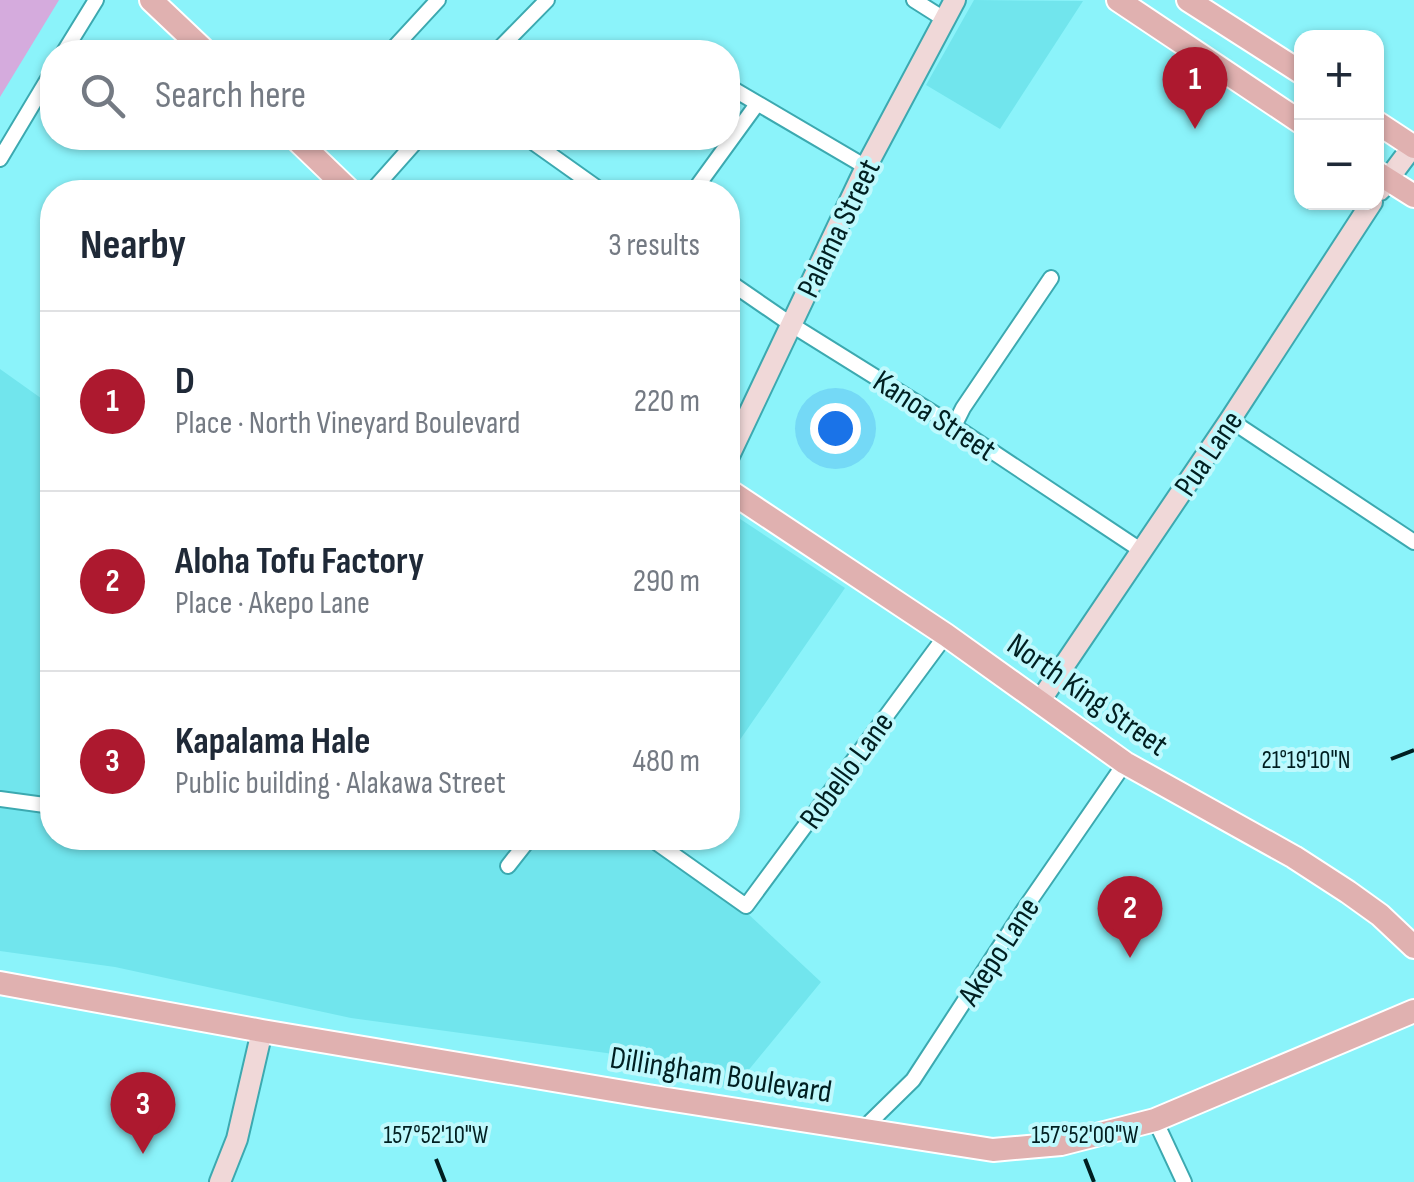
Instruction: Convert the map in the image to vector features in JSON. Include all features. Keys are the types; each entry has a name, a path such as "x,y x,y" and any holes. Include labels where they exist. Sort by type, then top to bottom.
{"main road":[{"path":"151,0 193,40"},
{"path":"1118,0 1298,120"},
{"path":"1188,0 1294,68"},
{"path":"1384,127 1413,147"},
{"path":"311,150 339,180"},
{"path":"1384,185 1414,196"},
{"name":"North King Street","path":"740,498 946,635 1124,763 1294,857 1364,903 1414,947"},
{"name":"Dillingham Boulevard","path":"0,983 262,1031 994,1150 1061,1144 1155,1120 1414,1012"}],"street":[{"path":"71,40 96,0"},
{"path":"401,40 438,0"},
{"path":"508,40 547,0"},
{"path":"914,0 944,20"},
{"name":"Palama Street","path":"740,433 866,167 955,0"},
{"path":"0,159 40,92"},
{"path":"740,93 866,167"},
{"path":"740,128 758,104"},
{"path":"1384,179 1413,147"},
{"path":"381,180 408,150"},
{"path":"544,150 585,180"},
{"path":"702,180 724,150"},
{"name":"Pua Lane","path":"1040,701 1367,210"},
{"path":"954,426 1051,278"},
{"name":"Kanoa Street","path":"740,289 1142,551"},
{"path":"1230,420 1414,542"},
{"name":"Robello Lane","path":"667,850 746,906 946,635"},
{"name":"Akepo Lane","path":"862,1130 913,1080 1124,763"},
{"path":"0,799 40,804"},
{"path":"508,866 521,850"},
{"path":"220,1182 237,1139 262,1031"},
{"path":"1155,1120 1184,1182"}],"shaded area":[{"path":"0,0 59,0 0,97"},
{"path":"974,0 1083,1 1000,129 926,85"},
{"path":"0,369 40,397 40,850 680,850 821,982 733,1089 647,1069 621,1055 351,1018 115,967 0,951"},
{"path":"740,519 845,588 740,740"}],"place":[{"name":"D","path":"1195,129"},
{"name":"Aloha Tofu Factory","path":"1130,958"},
{"name":"Kapalama Hale","path":"143,1154"}]}
